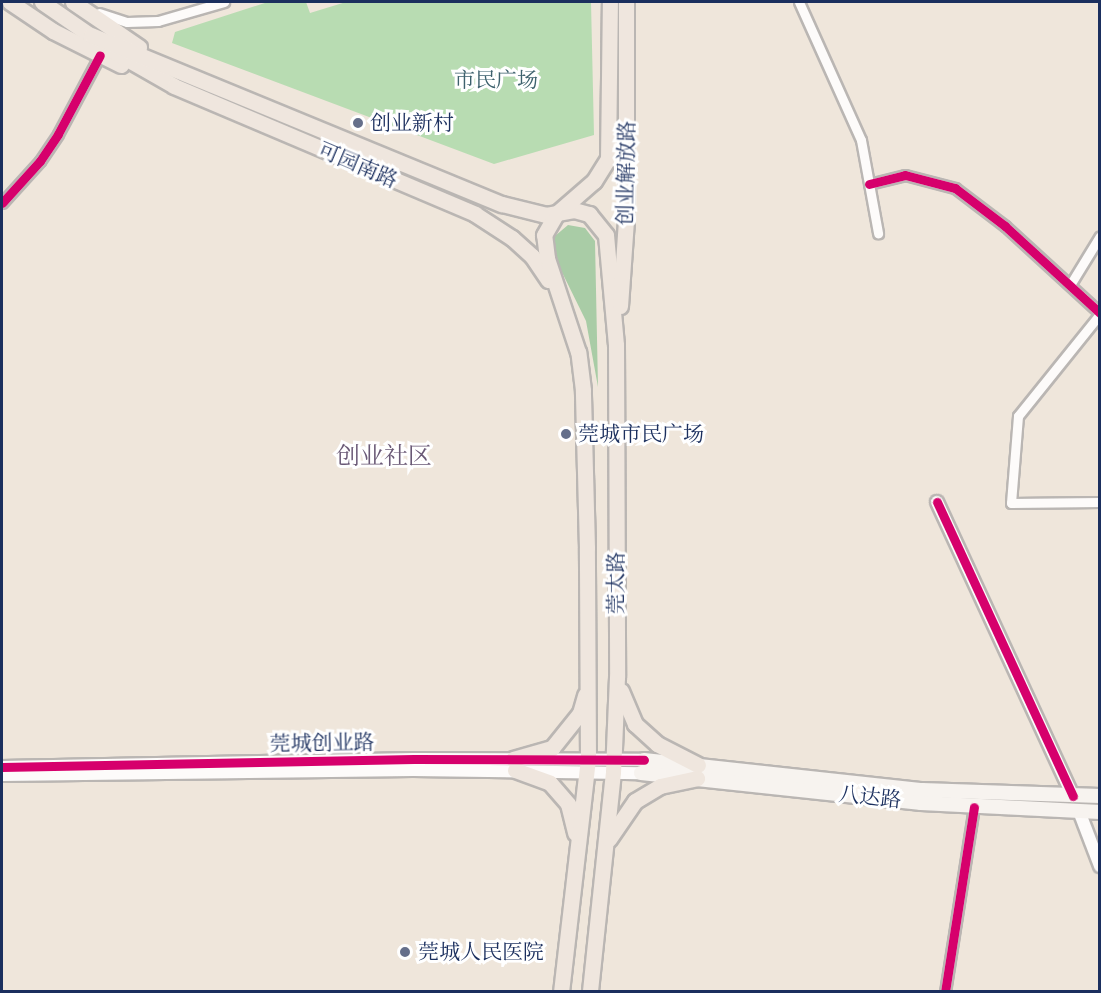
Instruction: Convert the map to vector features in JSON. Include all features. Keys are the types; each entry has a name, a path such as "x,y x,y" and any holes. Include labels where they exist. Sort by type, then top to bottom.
{"main road":[{"path":"10,2 100,55 174,86"},
{"path":"42,2 91,35"},
{"path":"74,2 140,48 190,74"},
{"name":"创业解放路","path":"556,214 594,181 608,159 610,2"},
{"name":"创业解放路","path":"616,345 626,220 626,2"},
{"name":"可园南路","path":"91,35 515,209 556,214"},
{"name":"可园南路","path":"91,35 137,66 174,86 475,214 532,256 557,292"},
{"path":"515,209 572,198"},
{"name":"莞太路","path":"556,214 574,210 589,214 606,235 616,345 616,677 613,766 590,992"},
{"path":"556,214 548,223 543,247 557,292"},
{"name":"莞太路","path":"557,292 578,352 583,390 590,674 588,765 561,992"},
{"path":"514,764 552,748 566,732 580,713 590,674"},
{"path":"616,677 626,709 635,724 657,744 698,772"},
{"path":"514,764 550,783 568,804 577,848"},
{"name":"八达路","path":"642,767 922,790 1100,796"},
{"path":"604,850 613,829 635,801 660,786 698,772"},
{"name":"八达路","path":"698,772 974,807 1100,812"}],"street":[{"path":"74,2 128,22 158,21 224,2"},
{"path":"799,2 861,140 878,233"},
{"path":"2,203 40,161 58,134 100,55"},
{"path":"869,184 905,175 955,188 1005,226 1100,314 1018,416 1011,503 1100,502"},
{"path":"1070,285 1100,236"},
{"path":"937,502 1073,796"},
{"name":"莞城创业路","path":"2,775 514,764"},
{"name":"莞城创业路","path":"2,767 514,764 642,767"},
{"path":"945,992 974,807"},
{"path":"1079,811 1100,866"}],"green space":[{"name":"市民广场","path":"268,2 306,2 310,13 346,2 591,2 594,135 494,164 172,43 175,32"},
{"path":"568,225 585,228 595,241 598,387 586,321 552,252 555,236"}],"cycle path":[{"path":"2,203 40,161 58,134 100,55"},
{"path":"869,184 905,175 955,188 1005,226 1100,313"},
{"path":"937,502 1073,796"},
{"path":"2,767 414,759 644,760"},
{"path":"945,992 974,807"}],"place":[{"name":"创业新村","path":"358,123"},
{"name":"莞城市民广场","path":"566,434"},
{"name":"莞城人民医院","path":"405,952"}],"district":[{"name":"创业社区","path":"384,456"}]}
